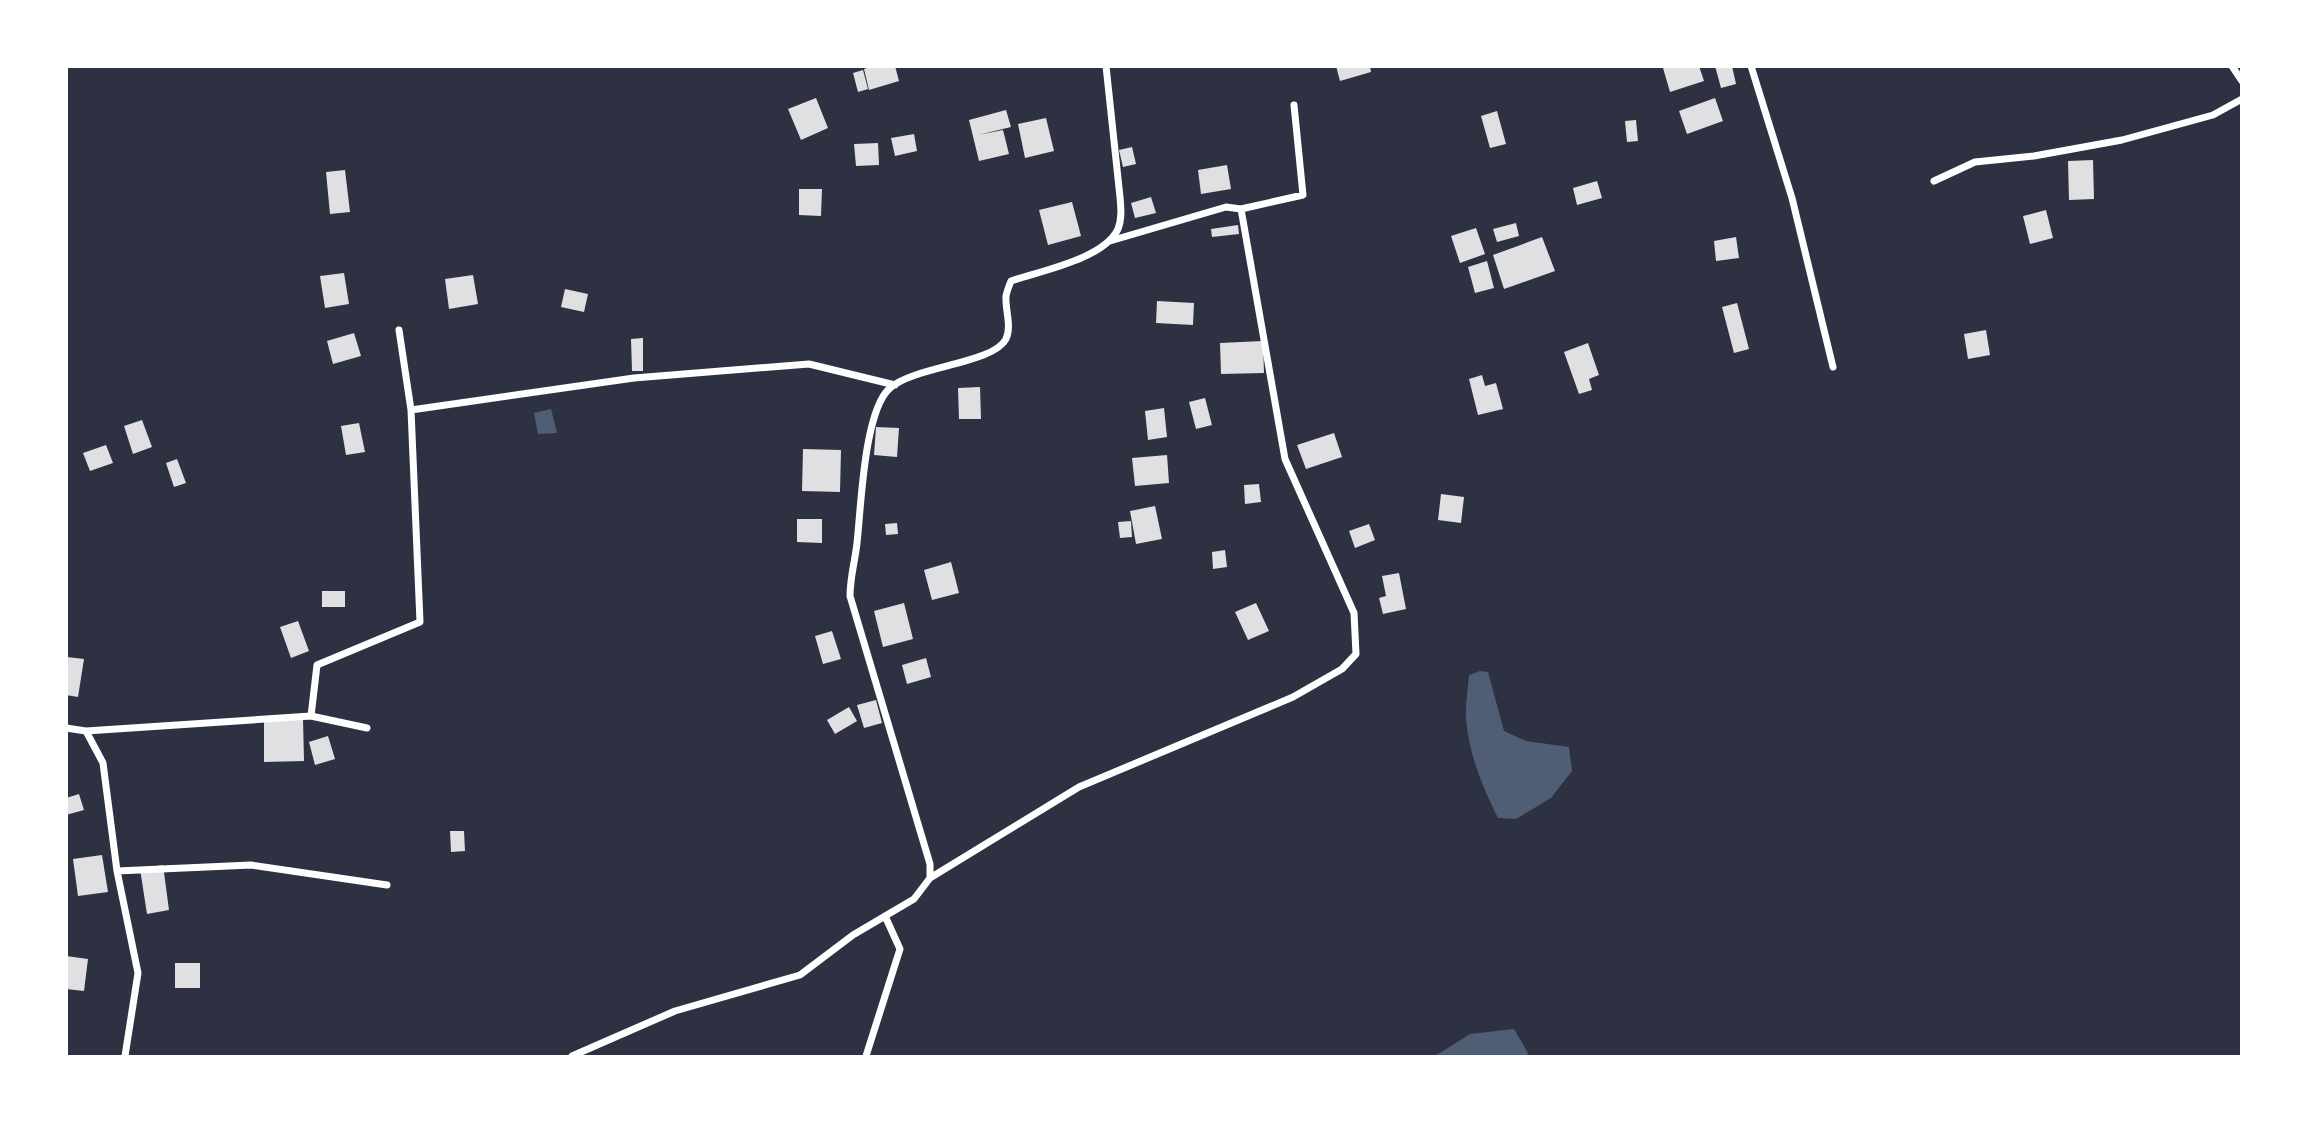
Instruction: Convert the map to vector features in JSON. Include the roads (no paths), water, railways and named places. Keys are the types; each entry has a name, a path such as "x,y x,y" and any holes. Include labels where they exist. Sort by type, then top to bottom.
{"street":[{"path":"1106,66 1121,207 1117,230 1110,241"},
{"path":"1751,66 1791,198 1833,367"},
{"path":"2232,66 2242,81"},
{"path":"1934,181 1975,162 2034,156 2122,140 2213,115 2242,99"},
{"path":"929,878 930,864 850,596 869,439 877,409 888,389 904,378 998,348 1006,338 1006,295 1011,281 1091,254 1110,241 1226,207 1241,209 1303,195 1294,105"},
{"path":"572,1056 676,1011 800,975 853,935 914,899 929,878 1079,787 1293,697 1342,669 1356,654 1354,613 1285,459 1241,209"},
{"path":"311,716 317,665 421,622 411,410 399,330"},
{"path":"411,410 634,378 809,364 895,385"},
{"path":"66,728 86,731 311,716 367,728"},
{"path":"86,731 103,763 117,871 138,973 125,1056"},
{"path":"117,871 251,865 387,885"},
{"path":"866,1056 900,949 884,916"}],"water":[{"path":"551,409 557,433 538,434 534,413"},
{"path":"1480,671 1488,672 1504,731 1526,741 1569,747 1572,771 1551,798 1516,819 1498,818 1470,745 1466,714 1469,675"},
{"path":"1514,1029 1528,1053 1527,1056 1435,1056 1470,1034"}]}
